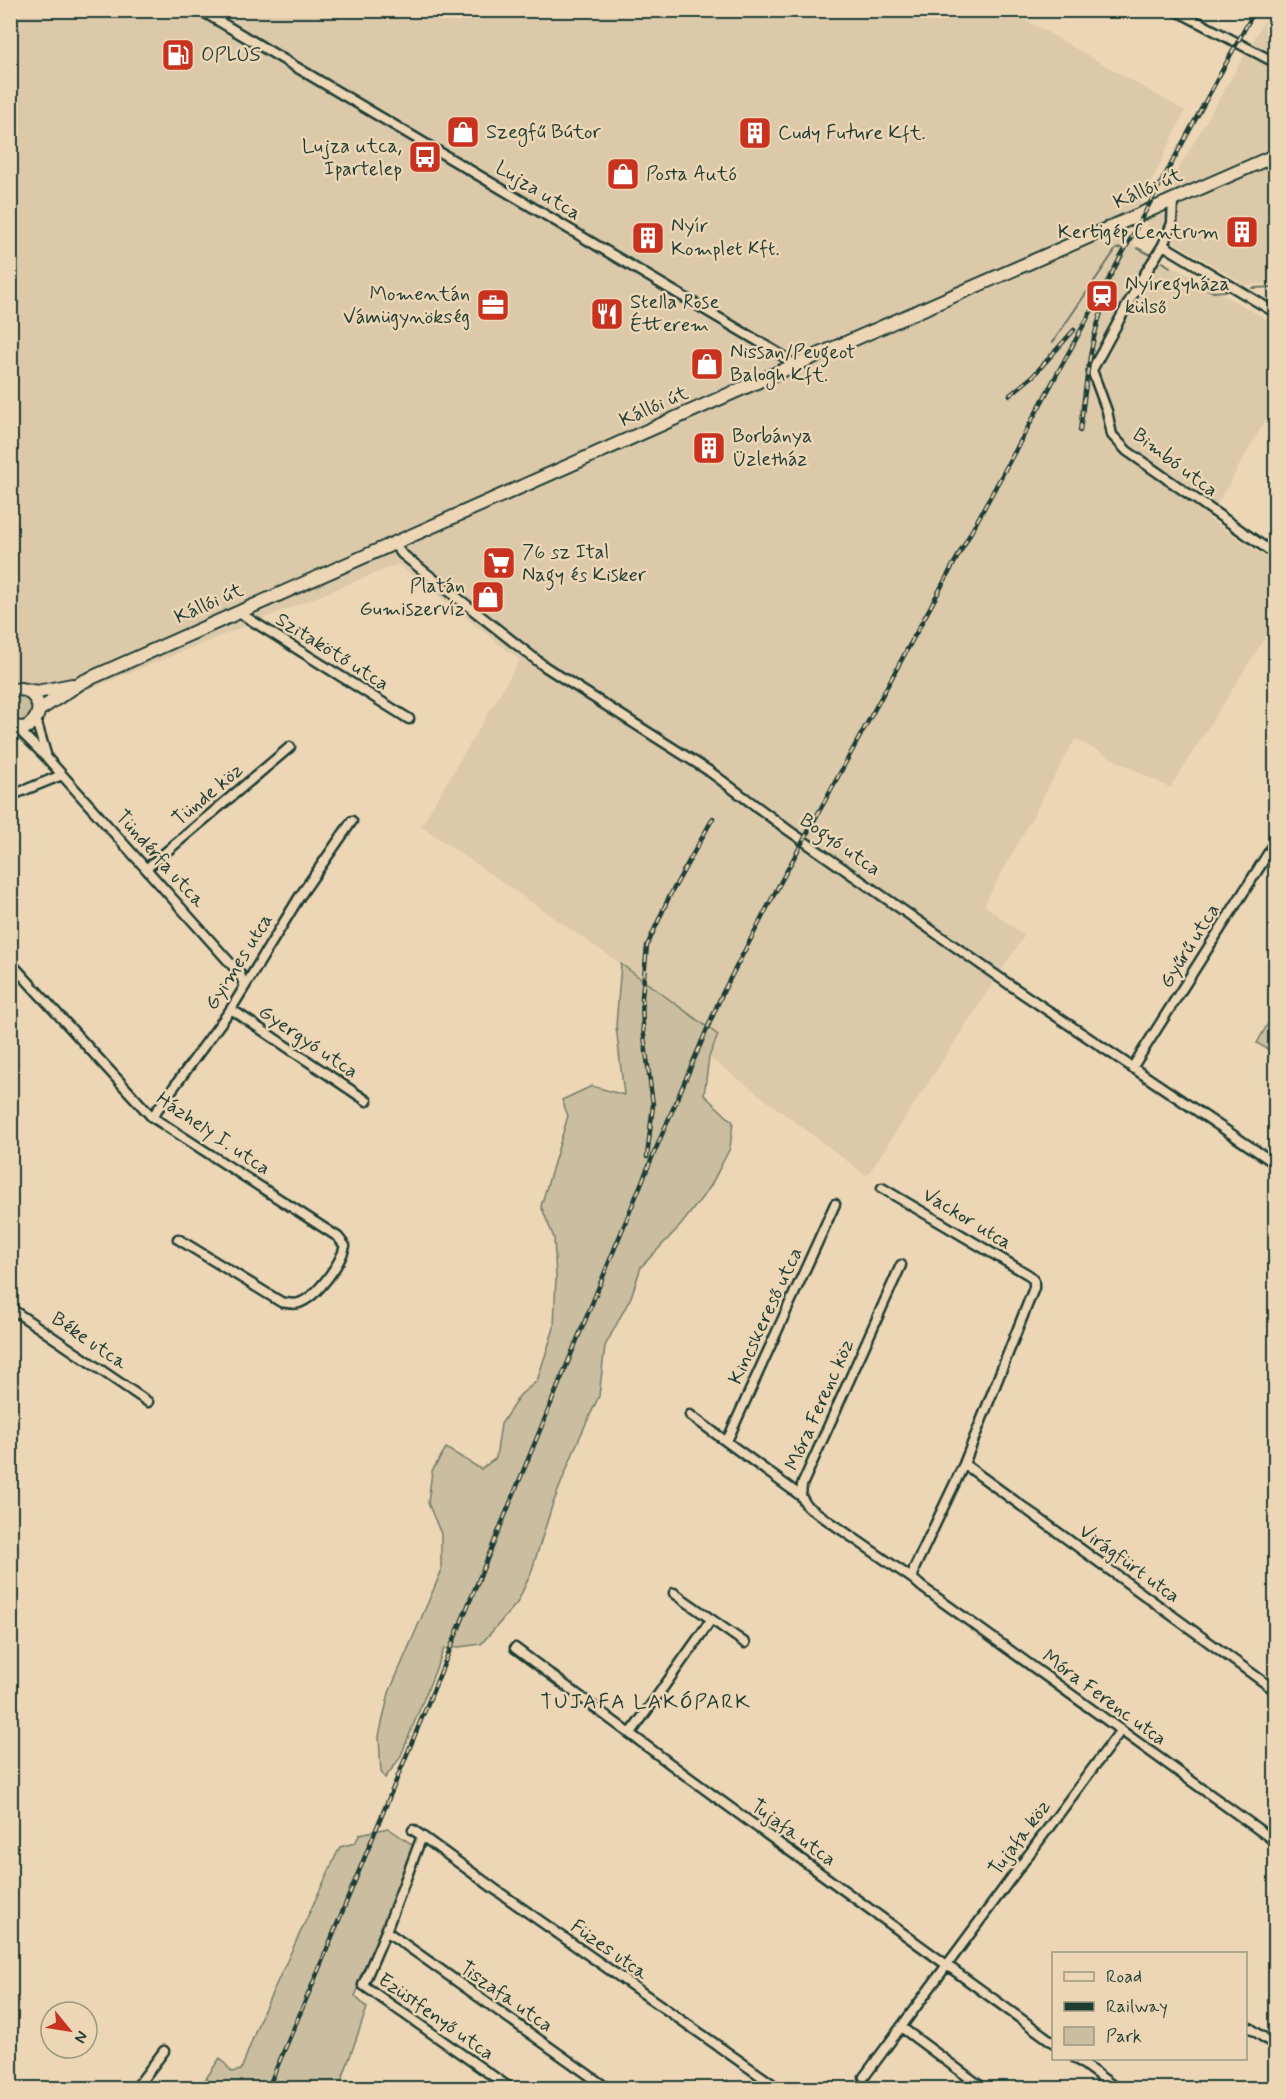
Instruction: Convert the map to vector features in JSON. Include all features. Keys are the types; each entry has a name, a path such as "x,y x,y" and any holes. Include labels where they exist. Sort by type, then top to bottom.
{"main road":[{"name":"Kállói út","path":"12,688 29,692 50,690 82,682 795,365 1275,155"},
{"name":"Kállói út","path":"14,728 25,728 37,715 82,682"},
{"path":"29,692 38,703 37,715"}],"street":[{"name":"Lujza utca","path":"200,10 795,365"},
{"path":"1175,10 1275,63"},
{"path":"1173,199 1172,223 1162,245 1275,313"},
{"name":"Bimbó utca","path":"1162,245 1092,370 1107,411 1112,435 1126,451 1275,555"},
{"name":"Bogyó utca","path":"393,543 402,554 544,666 709,771 788,830 1275,1164"},
{"name":"Szitakötő utca","path":"238,612 408,720"},
{"name":"Tündérfa utca","path":"37,715 47,758"},
{"name":"Tündérfa utca","path":"14,728 47,758 147,868 240,974 244,985"},
{"name":"Tünde köz","path":"147,868 290,747"},
{"path":"10,796 62,776"},
{"name":"Gyimes utca","path":"152,1117 231,1009 300,896 352,821"},
{"name":"Gyűrű utca","path":"1132,1068 1275,841"},
{"name":"Házhely I. utca","path":"10,962 152,1117 338,1237 345,1246 342,1258 311,1297 297,1305 281,1302 178,1239"},
{"name":"Gyergyó utca","path":"231,1009 367,1101"},
{"name":"Vackor utca","path":"882,1188 1029,1275 1034,1281 1034,1288 964,1464"},
{"name":"Kincskereső utca","path":"727,1441 835,1204"},
{"name":"Móra Ferenc köz","path":"901,1265 802,1485 801,1496 807,1506 913,1579"},
{"name":"Béke utca","path":"10,1308 148,1402"},
{"path":"690,1415 801,1496"},
{"path":"913,1579 914,1569 964,1464"},
{"name":"Virágfürt utca","path":"964,1464 1275,1691"},
{"name":"Móra Ferenc utca","path":"913,1579 1275,1842"},
{"path":"674,1593 745,1643"},
{"path":"631,1733 711,1620"},
{"name":"Tujafa utca","path":"515,1648 1052,2042"},
{"name":"Tujafa köz","path":"864,2077 1121,1730"},
{"name":"Füzes utca","path":"413,1830 778,2088"},
{"path":"386,1931 422,1836"},
{"name":"Ezüstfenyő utca","path":"386,1931 363,1985 510,2088"},
{"name":"Tiszafa utca","path":"386,1931 608,2088"},
{"path":"901,2027 983,2088"},
{"path":"1250,2028 1275,2046"},
{"path":"136,2088 164,2051"},
{"path":"1078,2060 1116,2088"}],"shaded area":[{"path":"11,11 1010,11 1185,111 1124,239 1275,324 1275,403 1209,519 1275,564 1275,622 1170,788 1075,739 984,905 1024,936 867,1176 709,1057 718,1035 621,964 421,826 520,660 398,564 11,721"},
{"path":"1270,11 1275,11 1275,283 1246,285 1146,225"}],"green space":[{"path":"18,694 26,696 32,702 33,715 24,724 11,722 10,696"},
{"path":"621,964 718,1035 709,1057 704,1095 733,1122 730,1148 710,1187 681,1225 641,1267 631,1297 605,1346 599,1396 552,1506 531,1573 517,1603 481,1644 444,1649 400,1758 385,1778 381,1772 379,1736 389,1693 441,1572 441,1534 428,1503 432,1471 446,1448 481,1469 496,1458 501,1424 520,1395 537,1381 554,1328 556,1277 554,1238 541,1206 568,1116 562,1100 592,1086 624,1095 616,1026"},
{"path":"1275,1011 1275,1054 1257,1043"},
{"path":"388,1828 420,1850 355,1996 367,2008 339,2088 216,2088 215,2085 203,2083 220,2058 232,2072 241,2070 260,2019 340,1847 355,1843 360,1834"}],"waterway":[{"path":"1053,342 1116,249 1121,248"},
{"path":"1137,248 1149,254"},
{"path":"1163,262 1170,267"},
{"path":"1188,278 1213,292 1226,291"},
{"path":"1252,288 1276,287"},
{"path":"1273,856 1276,860"}],"railway":[{"path":"268,2088 646,1172 722,994 1255,10"},
{"path":"1080,431 1092,347 1106,299"},
{"path":"1010,395 1033,376 1074,330"},
{"path":"647,1157 653,1105 643,1028 642,997 647,946 669,897 713,818"}],"place":[{"name":"OPLUS","path":"178,55"},
{"name":"Szegfű Bútor","path":"463,132"},
{"name":"Cudy Future Kft.","path":"755,133"},
{"name":"Lujza utca, Ipartelep","path":"425,157"},
{"name":"Posta Autó","path":"623,174"},
{"name":"Kertigép Centrum","path":"1242,232"},
{"name":"Nyír Komplet Kft.","path":"648,238"},
{"name":"Nyíregyháza külső","path":"1102,296"},
{"name":"Momentán Vámügynökség","path":"493,305"},
{"name":"Stella Rose Étterem","path":"607,314"},
{"name":"Nissan/Peugeot Balogh Kft.","path":"707,364"},
{"name":"Borbánya Üzletház","path":"709,448"},
{"name":"76 sz Ital Nagy és Kisker","path":"499,563"},
{"name":"Platán Gumiszervíz","path":"488,597"}],"district":[{"name":"TUJAFA LAKÓPARK","path":"646,1702"}]}
